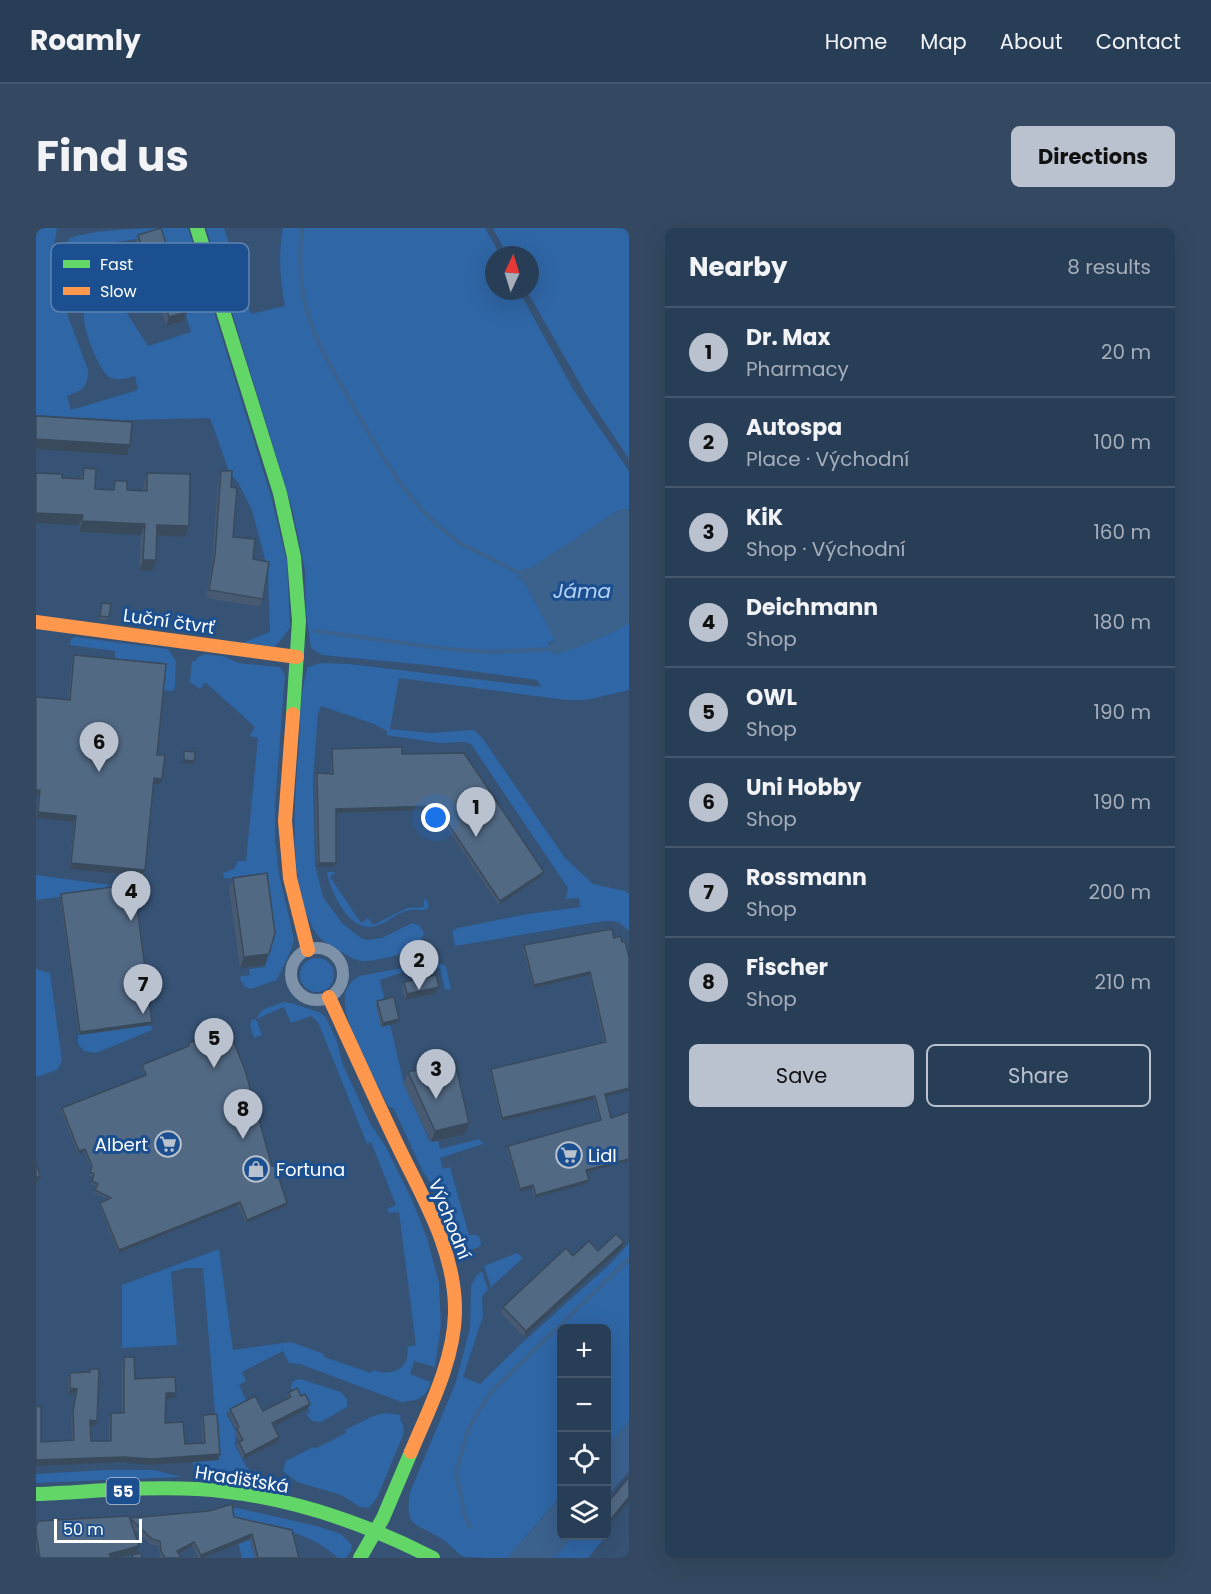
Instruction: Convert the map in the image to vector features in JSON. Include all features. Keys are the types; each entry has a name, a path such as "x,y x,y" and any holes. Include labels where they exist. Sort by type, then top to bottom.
{"street":[{"path":"197,228 202,243"},
{"path":"223,312 280,494 289,531 297,584 299,621 285,821 290,878 308,950"},
{"name":"Luční čtvrť","path":"36,622 297,657"},
{"path":"316,948 330,951 340,963 343,970 342,981 329,997 312,999 298,991 293,984 292,966 298,956 308,950 316,948"},
{"name":"Východní","path":"329,997 436,1224 451,1267 455,1294 451,1345 444,1374 377,1531 360,1558"},
{"name":"Hradišťská","path":"36,1494 172,1488 211,1490 292,1504 334,1516 377,1531 434,1558"}],"shaded area":[{"path":"36,228 57,228 55,243 51,243 51,312 66,312 88,370 84,387 67,396 71,410 138,390 135,376 114,379 101,367 88,337 84,312 126,312 148,346 191,332 185,312 214,312 271,496 287,562 290,628 275,647 242,643 270,632 268,571 252,510 238,482 230,474 210,418 125,420 36,415"},
{"path":"188,228 193,243 163,243 161,235 111,243 67,243 69,239 79,235 109,231"},
{"path":"206,228 224,228 229,243 211,243"},
{"path":"283,228 485,228 495,246 485,246 485,300 524,300 573,389 629,471 629,509 619,510 530,569 525,568 518,577 525,583 555,639 548,644 556,654 611,633 629,623 629,690 586,700 566,700 399,678 390,729 431,733 474,730 483,739 565,858 593,884 625,891 629,894 629,931 618,922 604,921 455,946 452,931 458,928 528,914 580,907 579,898 566,899 568,888 471,744 439,743 387,735 387,731 374,724 321,706 318,713 313,780 315,865 323,897 343,924 361,938 367,940 382,938 412,923 419,925 424,933 419,944 405,953 371,961 359,961 316,933 306,914 300,892 295,841 301,705 308,667 320,663 349,664 541,687 537,680 426,665 322,655 311,648 306,612 305,570 292,508 232,312 249,312 249,308 251,314 285,306 280,267"},
{"path":"493,228 629,228 629,459 587,396 532,300 539,300 539,246 502,246"},
{"path":"75,637 168,649 176,661 175,688 173,691 162,690 115,665 115,651 70,645 71,639"},
{"path":"205,654 226,657 238,663 280,667 285,675 275,805 275,840 279,874 294,939 277,980 251,989 245,987 240,979 241,976 250,975 249,969 265,967 271,944 238,879 224,878 223,873 234,869 238,861 246,861 258,738 250,736 255,727 205,682 200,689 190,682 192,661 195,662 198,657"},
{"path":"327,872 336,872 330,877 361,923 368,918 373,925 407,908 424,907 424,899 427,900 429,907 425,910 406,911 376,926 367,927 358,924 343,910 337,900"},
{"path":"36,875 132,888 36,900"},
{"path":"317,958 329,963 334,975 329,987 317,992 305,987 300,975 305,963"},
{"path":"430,963 446,966 451,990 445,989 440,968 434,967 410,970 380,980 404,1084 430,1142 438,1141 440,1149 479,1139 483,1144 440,1158 443,1169 450,1167 469,1235 476,1235 480,1238 481,1245 471,1249 462,1245 452,1232 450,1227 453,1218 422,1170 394,1109 388,1106 356,1040 346,1013 346,991 352,981 359,976"},
{"path":"36,969 50,973 62,1061 57,1070 36,1077"},
{"path":"283,1002 321,1013 326,1018 336,1039 343,1065 370,1123 386,1147 412,1200 427,1238 439,1283 441,1325 435,1367 414,1361 410,1374 431,1382 429,1387 422,1397 404,1403 300,1364 289,1363 283,1351 242,1372 246,1381 239,1385 247,1402 226,1413 236,1432 235,1445 246,1466 258,1481 194,1472 193,1462 219,1460 203,1268 186,1268 171,1272 177,1345 122,1348 122,1285 219,1249 233,1350 291,1342 324,1354 324,1357 371,1373 373,1370 393,1372 403,1366 406,1361 407,1347 416,1345 399,1212 389,1213 387,1209 396,1205 371,1142 367,1144 318,1022 311,1016 291,1023 284,1007 256,1019 262,1010"},
{"path":"256,1019 262,1035 254,1038 250,1025 252,1020"},
{"path":"151,1025 152,1030 96,1053 84,1051 78,1044 78,1035"},
{"path":"629,1243 629,1421 611,1441 611,1324 557,1324 557,1501 507,1558 464,1557 442,1539 414,1523 409,1512 409,1504 410,1492 456,1382 470,1328 471,1286 476,1276 482,1271 488,1290 482,1296 483,1316 463,1377 480,1384 611,1263"},
{"path":"517,1253 523,1258 491,1287 484,1266"},
{"path":"300,1379 341,1392 347,1399 347,1407 321,1422 312,1421 306,1414 310,1412 303,1399 294,1394 291,1387 293,1381"},
{"path":"386,1413 401,1415 404,1433 377,1498 369,1508 360,1507 341,1495 297,1482 283,1471 286,1461 346,1433 345,1430 373,1416"},
{"path":"154,1470 182,1477 36,1483 36,1474"},
{"path":"237,1508 317,1526 341,1534 352,1545 351,1551 346,1558 338,1558 317,1543 295,1534 246,1526 255,1558 242,1558 230,1509"},
{"path":"570,1540 603,1540 588,1558 554,1558"}],"water":[{"name":"Jáma","path":"629,509 629,623 594,641 555,655 547,648 555,639 525,583 518,577 525,568 530,569 619,510"},
{"path":"629,1421 629,1471 611,1492 611,1486 611,1441"},
{"path":"557,1502 557,1540 570,1540 554,1558 507,1558"}],"building":[{"path":"161,228 166,243 141,243 138,235"},
{"path":"168,312 187,312 169,317"},
{"path":"36,416 132,422 130,445 36,439"},
{"path":"84,468 96,469 95,489 114,490 115,481 127,481 127,490 147,491 147,473 190,474 189,526 157,525 156,560 143,560 145,524 82,521 83,515 36,513 36,473 62,474 62,478 83,479"},
{"path":"221,471 232,471 231,487 237,488 233,537 255,539 253,559 269,562 263,599 209,590 215,555"},
{"path":"102,603 111,604 109,617 100,616"},
{"path":"74,655 166,664 157,755 165,755 162,779 154,778 145,870 71,863 76,816 38,812 40,790 36,790 36,697 70,700"},
{"path":"402,747 402,754 464,753 544,872 500,901 436,806 336,809 336,863 319,863 317,773 333,774 332,749"},
{"path":"184,751 195,752 194,761 184,760"},
{"path":"267,873 275,933 269,954 244,957 233,878"},
{"path":"134,884 152,1022 80,1032 61,894"},
{"path":"612,929 614,938 620,936 622,942 625,941 629,957 629,1088 605,1094 611,1118 629,1112 629,1159 586,1170 589,1180 536,1195 533,1185 520,1189 508,1146 601,1120 595,1096 502,1118 491,1069 606,1042 590,972 534,985 524,945"},
{"path":"436,975 439,987 407,994 404,982"},
{"path":"394,997 399,1019 383,1023 377,1001"},
{"name":"Albert","path":"230,1033 245,1070 272,1166 275,1166 287,1203 247,1220 240,1202 119,1250 100,1203 111,1198 95,1190 98,1184 92,1181 94,1174 90,1172 92,1166 85,1149 79,1151 62,1108 146,1075 142,1065 189,1046 189,1043 202,1038 204,1043"},
{"path":"455,1062 469,1123 435,1131 408,1072"},
{"path":"36,1161 40,1177 36,1177"},
{"path":"616,1234 624,1242 526,1331 503,1307 566,1248 573,1256 589,1241 598,1251"},
{"path":"124,1357 134,1357 135,1379 175,1377 176,1393 166,1393 165,1423 183,1422 185,1444 205,1443 203,1415 217,1414 220,1454 152,1459 123,1457 36,1460 36,1406 41,1407 41,1442 74,1440 73,1412 77,1389 70,1388 70,1373 99,1369 97,1421 90,1420 91,1441 111,1441 111,1413 124,1413"},
{"path":"297,1388 301,1396 305,1394 310,1404 272,1423 279,1437 245,1455 239,1442 243,1440 237,1429 239,1427 230,1409 255,1396 263,1411 291,1397 288,1393"},
{"path":"629,1477 629,1497 611,1519 611,1499"},
{"path":"232,1504 234,1517 292,1530 299,1558 258,1558 252,1534 201,1555 194,1542 177,1551 181,1558 165,1558 161,1551 160,1541 152,1539 130,1518 209,1511"},
{"path":"129,1516 139,1546 109,1554 111,1558 40,1558 36,1532 36,1525 39,1521"},
{"path":"141,1553 142,1558 133,1558 132,1555"}],"waterway":[{"path":"302,228 301,281 311,325 330,366 388,465 413,499 442,529 467,547 524,574"},
{"path":"316,631 447,649 490,652 552,649"},
{"path":"470,1527 465,1517 456,1472 468,1431 479,1410 493,1390 629,1259"}],"traffic: fast":[{"path":"197,228 202,243"},
{"path":"223,312 280,493 294,557 299,621 293,714"},
{"path":"360,1558 383,1518 411,1452"},
{"path":"36,1494 177,1488 228,1492 289,1503 318,1511 377,1532 433,1558"}],"traffic: slow":[{"path":"36,622 297,657"},
{"path":"293,714 285,821 290,878 308,950"},
{"path":"329,997 436,1224 450,1267 454,1290 454,1331 433,1402 411,1452"}],"place":[{"name":"Uni Hobby","path":"99,772"},
{"name":"Dr. Max","path":"476,837"},
{"name":"Deichmann","path":"131,921"},
{"name":"Autospa","path":"419,990"},
{"name":"Rossmann","path":"143,1014"},
{"name":"OWL","path":"214,1068"},
{"name":"KiK","path":"436,1099"},
{"name":"Fischer","path":"243,1139"},
{"name":"Albert","path":"168,1144"},
{"name":"Lidl","path":"569,1155"},
{"name":"Fortuna","path":"256,1169"}]}
